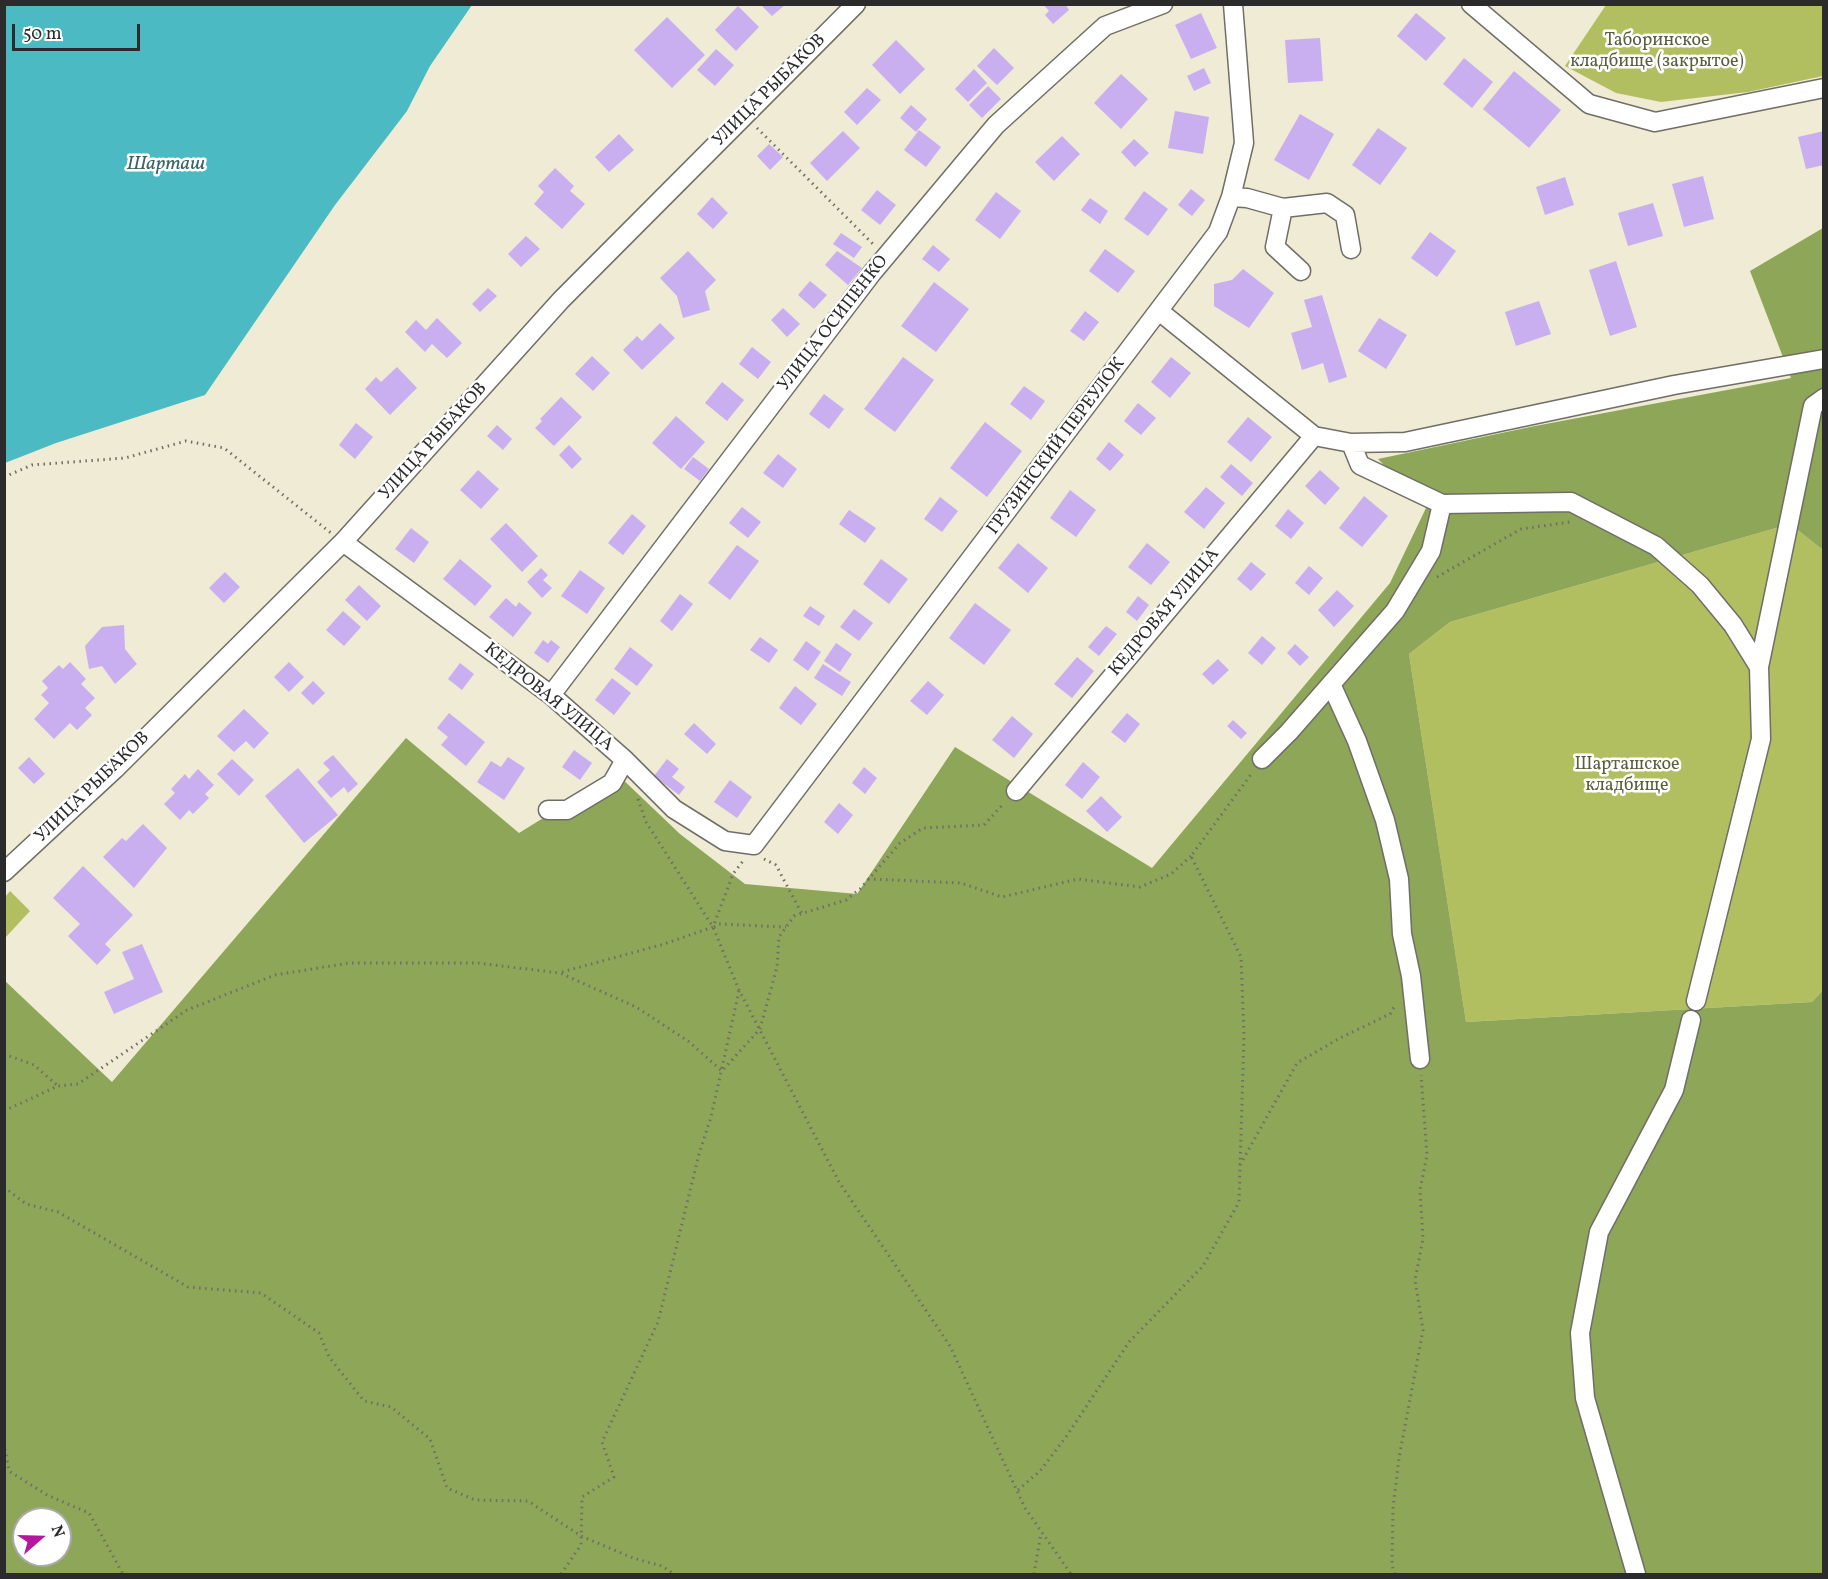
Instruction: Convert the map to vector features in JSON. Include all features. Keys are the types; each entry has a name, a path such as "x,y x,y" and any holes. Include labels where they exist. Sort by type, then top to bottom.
{"street":[{"name":"УЛИЦА РЫБАКОВ","path":"4,872 115,769 343,543 561,300 856,4"},
{"name":"УЛИЦА ОСИПЕНКО","path":"551,695 885,257 996,126 1105,26 1163,4"},
{"name":"ГРУЗИНСКИЙ ПЕРЕУЛОК","path":"754,845 1218,232 1232,197 1244,143 1233,4"},
{"path":"1471,4 1589,104 1655,122 1824,88"},
{"path":"1232,197 1247,198 1283,208 1327,203 1345,215 1351,249"},
{"path":"1283,208 1275,247 1300,271"},
{"path":"1159,311 1314,436 1351,443 1405,442 1674,385 1824,359"},
{"path":"1696,1001 1761,740 1759,667 1813,406 1824,398"},
{"name":"КЕДРОВАЯ УЛИЦА","path":"1016,791 1314,436"},
{"path":"1351,443 1360,465 1442,504 1571,502 1621,530 1656,546 1700,585 1733,625 1759,667"},
{"path":"1262,759 1331,684 1399,604 1431,551 1442,504"},
{"name":"КЕДРОВАЯ УЛИЦА","path":"343,543 551,695 625,760 674,809 725,841 754,845"},
{"path":"1331,684 1357,741 1385,820 1399,879 1402,934 1411,976 1420,1059"},
{"path":"548,810 567,810 612,783 625,760"},
{"path":"1636,1575 1585,1398 1580,1333 1599,1232 1674,1090 1691,1020"}],"path":[{"path":"745,116 885,257"},
{"path":"4,477 32,465 125,458 186,441 224,448 343,543"},
{"path":"1431,580 1521,529 1601,517"},
{"path":"867,879 961,883 1002,897 1078,879 1140,887 1172,874 1191,856 1262,759"},
{"path":"636,791 646,822 714,927 739,990 839,1182 950,1346 1025,1508 1071,1575"},
{"path":"722,1071 760,1029 777,967 779,937 794,916 846,900 860,889 900,843 922,828 984,825 1016,791"},
{"path":"714,927 733,874 754,845 764,859 776,865 802,914"},
{"path":"1017,1491 1040,1471 1066,1437 1128,1342 1203,1266 1239,1202 1244,1035 1241,957 1191,856"},
{"path":"561,973 664,944 719,924 786,927"},
{"path":"4,1110 58,1086 78,1084 187,1010 275,975 349,963 477,963 561,973 636,1006 688,1041 722,1071"},
{"path":"1240,1166 1297,1063 1340,1038 1390,1014 1411,976"},
{"path":"561,1575 581,1545 582,1497 614,1477 602,1442 658,1322 722,1071 739,990"},
{"path":"4,1054 34,1065 58,1086"},
{"path":"1395,1575 1392,1565 1393,1508 1399,1458 1423,1330 1415,1280 1424,1239 1420,1190 1427,1155 1421,1112 1420,1059"},
{"path":"4,1187 26,1204 58,1212 188,1287 261,1293 319,1333 329,1357 364,1401 391,1407 430,1439 447,1488 476,1500 528,1501 581,1536 633,1558 662,1566 674,1575"},
{"path":"4,1443 9,1471 47,1495 89,1513 123,1575"},
{"path":"1034,1575 1041,1531"}],"green space":[{"name":"Таборинское кладбище (закрытое)","path":"1606,5 1823,5 1823,76 1748,92 1661,102 1616,93 1565,66"},
{"path":"1823,228 1823,550 1790,524 1450,622 1409,654 1466,1022 1812,1002 1823,990 1823,1574 5,1574 4,980 112,1082 406,738 519,833 616,773 680,834 745,884 857,894 955,747 1152,868 1390,583 1426,508 1378,459 1535,426 1791,378 1750,271"},
{"name":"Шарташское кладбище","path":"1790,524 1823,550 1823,990 1812,1002 1466,1022 1409,654 1450,622"},
{"path":"10,891 30,911 5,938 5,897"}],"water":[{"name":"Шарташ","path":"5,4 472,5 430,66 407,111 335,205 205,395 56,443 5,463"}],"building":[{"path":"1043,4 1065,4 1069,10 1053,24 1045,15 1049,11"},
{"path":"761,5 785,5 772,16"},
{"path":"738,6 759,27 736,51 715,30"},
{"path":"1201,13 1217,48 1191,59 1175,25"},
{"path":"1416,13 1446,38 1426,61 1397,36"},
{"path":"667,17 705,55 672,88 634,50"},
{"path":"1320,38 1323,81 1288,83 1285,40"},
{"path":"896,40 925,69 900,94 872,65"},
{"path":"994,48 1014,68 997,85 977,66"},
{"path":"716,49 734,65 715,86 697,70"},
{"path":"1464,58 1493,82 1472,108 1443,84"},
{"path":"1204,68 1211,83 1194,91 1187,76"},
{"path":"974,69 987,83 968,102 955,89"},
{"path":"1514,71 1561,110 1529,148 1483,109"},
{"path":"1121,74 1148,99 1121,129 1094,103"},
{"path":"988,86 1001,99 982,118 969,105"},
{"path":"867,88 881,100 857,125 844,112"},
{"path":"911,105 927,119 916,132 900,118"},
{"path":"1175,111 1209,117 1203,154 1168,148"},
{"path":"1300,114 1334,134 1309,180 1274,160"},
{"path":"1378,128 1407,148 1380,185 1352,165"},
{"path":"919,130 941,147 926,167 904,150"},
{"path":"843,131 860,148 827,181 810,163"},
{"path":"1824,131 1824,165 1806,169 1798,137"},
{"path":"619,134 634,150 609,172 595,157"},
{"path":"1062,136 1080,154 1054,181 1035,162"},
{"path":"1134,139 1149,153 1135,167 1121,152"},
{"path":"769,144 783,157 770,170 757,156"},
{"path":"555,168 574,186 570,191 585,204 562,229 534,204 544,192 538,186"},
{"path":"1703,176 1714,219 1684,227 1672,184"},
{"path":"1565,177 1574,205 1545,215 1536,187"},
{"path":"1191,189 1205,200 1192,216 1178,205"},
{"path":"877,190 896,205 880,225 861,210"},
{"path":"1144,191 1168,209 1148,236 1124,219"},
{"path":"996,192 1021,211 1000,239 975,220"},
{"path":"712,197 728,213 713,229 697,214"},
{"path":"1090,198 1108,211 1100,224 1081,210"},
{"path":"1653,203 1663,236 1628,246 1618,213"},
{"path":"1430,232 1456,251 1437,277 1411,258"},
{"path":"841,233 862,247 854,258 833,244"},
{"path":"526,236 540,249 521,267 508,254"},
{"path":"933,245 950,259 939,272 922,259"},
{"path":"1105,249 1135,271 1118,293 1089,271"},
{"path":"688,251 716,280 705,291 710,310 683,318 677,296 660,278"},
{"path":"837,251 862,268 848,285 825,265"},
{"path":"1616,261 1637,327 1610,336 1589,270"},
{"path":"1243,269 1274,293 1249,328 1214,306 1214,284 1232,280"},
{"path":"810,281 827,295 814,309 798,295"},
{"path":"934,282 969,309 936,352 901,326"},
{"path":"488,288 497,296 480,312 472,304"},
{"path":"1322,295 1347,377 1329,383 1323,363 1302,370 1291,333 1312,327 1304,300"},
{"path":"1539,301 1551,334 1516,346 1505,312"},
{"path":"783,308 800,324 787,337 771,320"},
{"path":"1085,311 1099,322 1084,341 1070,331"},
{"path":"437,318 462,343 447,358 432,344 425,352 405,332 416,320 426,330"},
{"path":"1379,318 1407,335 1386,369 1358,351"},
{"path":"660,323 675,338 642,370 623,350 637,336 642,341"},
{"path":"752,347 771,362 758,379 739,364"},
{"path":"592,356 610,373 593,391 575,374"},
{"path":"903,357 934,380 895,432 864,409"},
{"path":"1171,357 1191,373 1170,398 1151,382"},
{"path":"397,367 417,388 390,415 365,389 376,377 381,382"},
{"path":"722,382 744,400 727,421 705,403"},
{"path":"1024,386 1045,401 1031,420 1010,404"},
{"path":"824,394 844,409 829,429 809,414"},
{"path":"561,397 582,417 554,446 535,428 542,421 540,419"},
{"path":"1138,403 1156,418 1141,435 1124,421"},
{"path":"676,416 705,442 681,469 652,443"},
{"path":"1248,417 1272,437 1251,462 1227,442"},
{"path":"985,422 1022,451 987,497 950,468"},
{"path":"356,423 373,437 355,459 339,445"},
{"path":"497,425 512,439 503,450 487,436"},
{"path":"1109,442 1124,455 1110,471 1096,459"},
{"path":"569,445 582,459 572,469 559,455"},
{"path":"778,454 797,469 783,488 763,473"},
{"path":"693,457 709,469 700,481 684,469"},
{"path":"1231,464 1253,483 1242,496 1220,477"},
{"path":"478,470 499,489 481,509 460,490"},
{"path":"1320,470 1340,488 1325,505 1305,486"},
{"path":"1206,487 1225,503 1204,529 1184,512"},
{"path":"1070,490 1096,510 1076,537 1050,518"},
{"path":"1364,496 1388,516 1362,547 1339,528"},
{"path":"940,497 958,511 942,532 924,519"},
{"path":"742,507 761,522 748,538 729,523"},
{"path":"1288,509 1304,523 1291,539 1275,526"},
{"path":"849,510 876,528 865,543 839,524"},
{"path":"632,514 646,526 623,555 608,543"},
{"path":"506,523 538,556 522,572 490,539"},
{"path":"411,528 429,542 414,563 395,549"},
{"path":"1018,543 1048,568 1028,593 998,568"},
{"path":"1147,543 1170,562 1151,585 1128,567"},
{"path":"737,545 759,561 730,600 708,583"},
{"path":"460,559 492,586 475,606 443,579"},
{"path":"881,559 908,579 889,604 863,584"},
{"path":"1251,562 1266,574 1251,591 1237,579"},
{"path":"1309,566 1323,578 1309,595 1295,583"},
{"path":"541,568 548,575 543,580 552,588 542,598 527,582"},
{"path":"580,570 605,588 587,614 561,596"},
{"path":"225,572 240,587 224,603 209,588"},
{"path":"359,585 381,606 367,621 345,600"},
{"path":"1337,590 1354,606 1334,627 1318,610"},
{"path":"680,594 693,604 672,631 660,621"},
{"path":"1138,596 1149,605 1137,621 1126,612"},
{"path":"506,598 516,607 519,602 532,613 513,637 489,617"},
{"path":"975,603 1011,630 984,665 949,638"},
{"path":"810,606 825,616 819,626 803,616"},
{"path":"854,609 873,623 859,641 840,627"},
{"path":"343,611 361,627 344,646 326,630"},
{"path":"124,625 125,649 137,664 115,684 102,666 89,669 85,646 102,627"},
{"path":"1106,626 1117,634 1099,656 1088,647"},
{"path":"1262,636 1276,648 1262,665 1248,653"},
{"path":"760,637 778,650 769,663 750,650"},
{"path":"543,640 548,644 551,640 560,647 548,663 534,653"},
{"path":"806,641 821,652 808,671 793,660"},
{"path":"836,643 852,654 840,672 824,661"},
{"path":"1295,644 1309,657 1300,666 1287,653"},
{"path":"630,647 653,665 637,686 614,669"},
{"path":"1077,657 1094,671 1072,698 1054,684"},
{"path":"1218,659 1229,670 1213,685 1202,674"},
{"path":"70,662 86,679 81,684 95,698 85,708 92,715 77,730 70,723 54,739 34,719 49,703 41,695 48,688 42,681 59,665 63,669"},
{"path":"289,662 304,677 289,692 274,677"},
{"path":"460,663 474,674 462,690 448,679"},
{"path":"823,664 851,682 842,696 814,678"},
{"path":"612,678 631,693 614,715 595,700"},
{"path":"313,681 325,693 313,705 301,693"},
{"path":"928,681 944,695 927,715 910,701"},
{"path":"795,686 817,704 801,725 779,708"},
{"path":"244,709 269,733 254,749 246,741 234,752 217,736"},
{"path":"449,713 485,742 466,766 441,745 448,737 437,728"},
{"path":"1127,713 1140,724 1125,743 1111,732"},
{"path":"1012,716 1033,734 1014,758 992,740"},
{"path":"1233,720 1247,733 1241,739 1227,726"},
{"path":"694,723 716,744 707,754 684,734"},
{"path":"574,750 592,763 580,780 562,767"},
{"path":"333,755 358,784 348,793 344,787 331,798 317,782 330,770 323,763"},
{"path":"29,757 45,774 34,784 18,768"},
{"path":"508,757 525,768 504,800 477,782 491,761 501,767"},
{"path":"232,759 254,780 239,796 217,774"},
{"path":"667,759 679,769 672,777 685,787 679,795 654,776"},
{"path":"1083,762 1100,777 1082,799 1065,785"},
{"path":"864,767 877,778 865,794 852,783"},
{"path":"298,768 338,815 304,843 265,796"},
{"path":"198,769 214,785 205,794 209,798 193,814 189,810 180,820 164,804 175,793 171,789 185,774 189,779"},
{"path":"730,780 752,797 737,818 714,802"},
{"path":"1101,796 1122,817 1107,832 1086,811"},
{"path":"839,803 853,815 838,834 824,822"},
{"path":"143,824 167,848 134,888 103,857 122,838 126,841"},
{"path":"83,866 133,915 105,944 111,950 97,965 68,936 80,924 53,898"},
{"path":"142,944 163,992 114,1014 104,992 134,979 122,952"}]}
